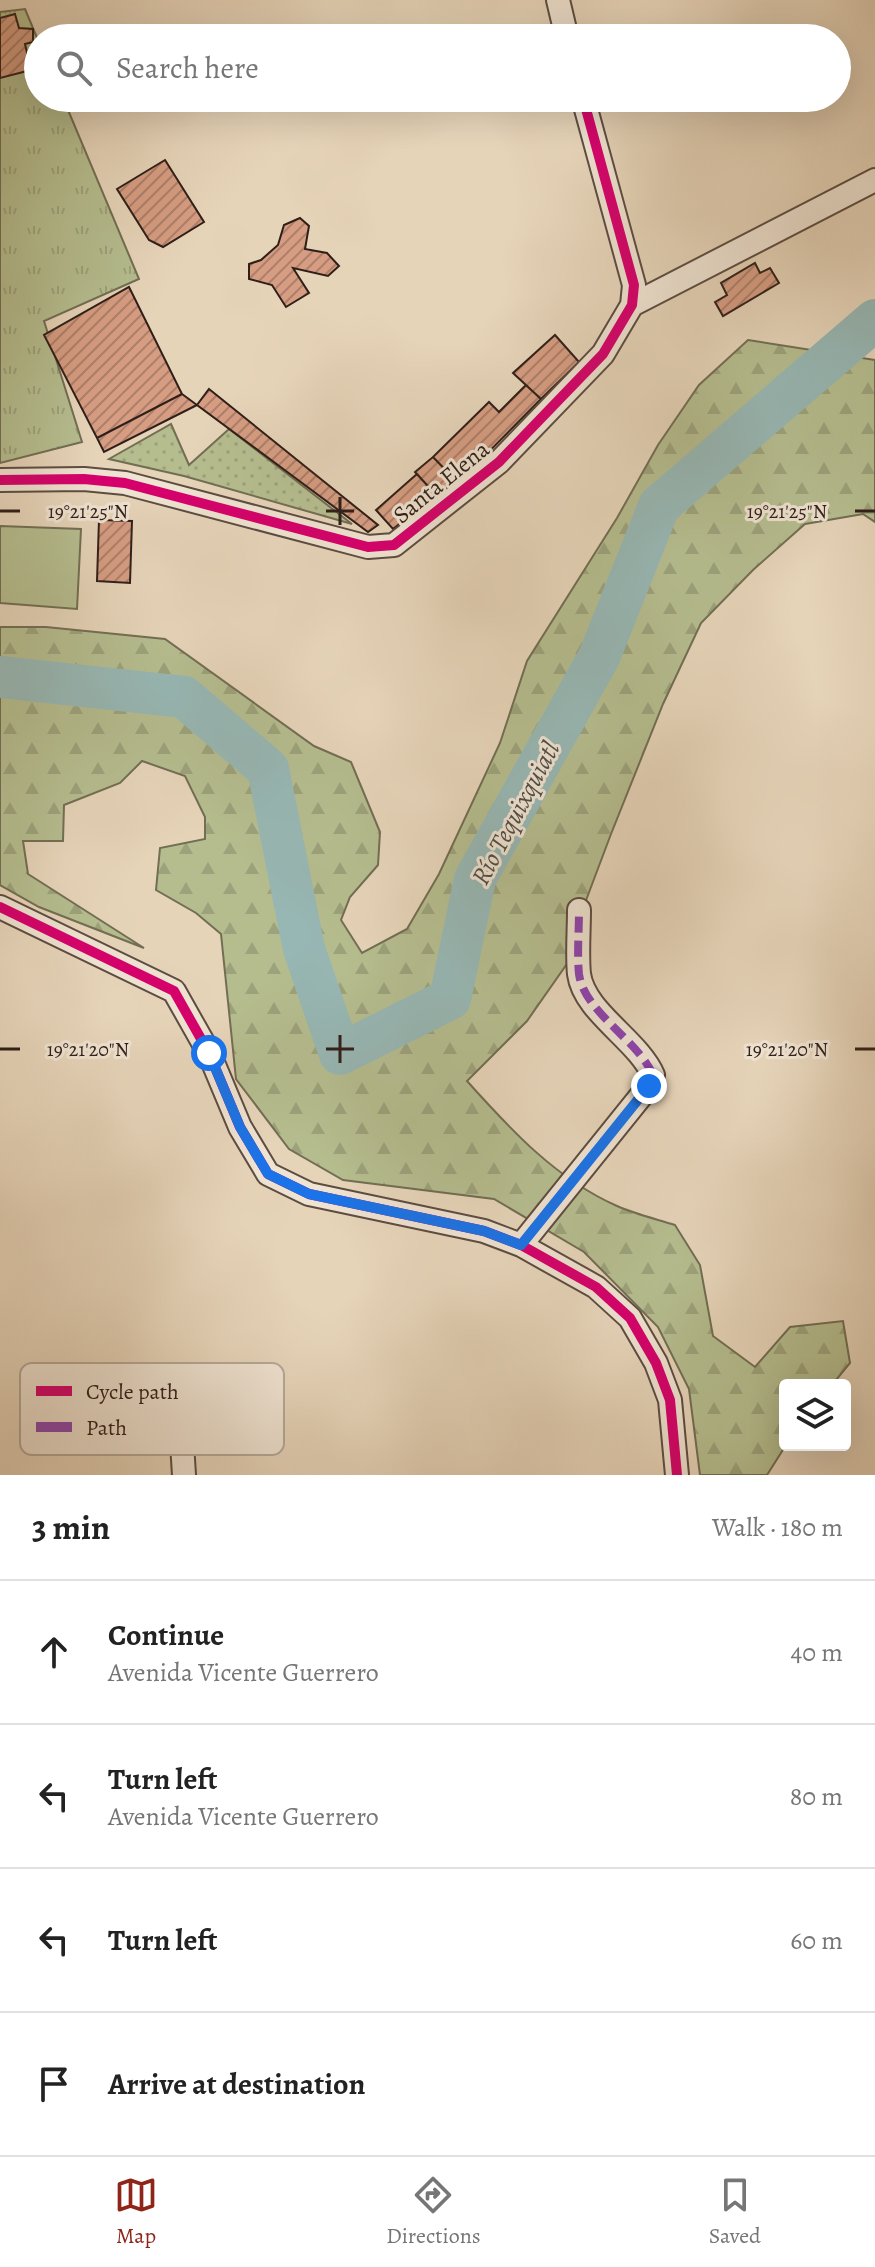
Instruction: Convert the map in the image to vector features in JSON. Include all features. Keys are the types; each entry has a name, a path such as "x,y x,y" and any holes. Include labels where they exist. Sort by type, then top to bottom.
{"street":[{"path":"558,0 564,24"},
{"path":"587,112 634,285 632,305"},
{"path":"632,305 875,180"},
{"name":"Santa Elena","path":"0,480 84,479 125,483 368,547 394,545 499,462 603,354 632,305"},
{"path":"0,907 174,991 209,1053 240,1127 268,1174 309,1194 484,1231 521,1245 596,1287 630,1318 656,1363 670,1400 677,1475"},
{"path":"521,1245 649,1086 653,1075 648,1063 595,1007 579,977 579,910"},
{"path":"183,1455 184,1475"}],"green space":[{"path":"25,9 31,24 24,24 24,112 69,112 139,279 44,321 82,442 0,463 0,12"},
{"path":"748,340 875,360 875,522 863,514 805,524 753,570 701,623 663,704 611,834 585,903 571,958 527,1021 467,1081 517,1135 574,1182 617,1206 675,1225 700,1265 713,1336 755,1367 790,1327 843,1321 850,1363 837,1379 779,1379 779,1451 782,1451 767,1475 700,1475 689,1389 658,1327 584,1252 494,1199 343,1180 289,1149 236,1079 221,934 196,913 156,890 160,848 205,839 205,817 185,776 142,761 120,783 64,805 63,841 23,841 28,874 144,948 39,907 0,885 0,627 46,627 165,639 314,746 351,762 380,832 378,865 350,897 341,920 362,953 407,929 439,874 500,743 527,661 617,518 658,445 699,385"},
{"path":"171,424 189,465 229,429 352,524 184,476 109,459"},
{"path":"0,526 81,529 77,609 0,603"}],"building":[{"path":"15,14 19,28 24,28 24,72 0,78 0,18"},
{"path":"165,160 204,222 163,247 149,240 117,189"},
{"path":"300,218 309,226 305,249 327,253 339,266 328,276 293,268 309,293 286,307 272,285 249,279 249,264 261,260 278,245 284,225"},
{"path":"755,263 760,273 770,268 779,283 723,316 715,302 727,295 721,283"},
{"path":"129,287 182,394 97,438 44,335"},
{"path":"555,335 579,362 541,399 513,373"},
{"path":"526,385 541,399 458,483 433,457 489,402 499,412"},
{"path":"209,389 378,525 368,532 197,405"},
{"path":"182,394 197,405 104,452 97,438"},
{"path":"433,457 458,483 436,495 415,472"},
{"path":"417,474 436,495 393,529 376,510"},
{"path":"99,520 132,521 130,583 97,581"}],"waterway":[{"name":"Río Tequixquiatl","path":"0,677 184,697 268,769 304,949 340,1054 450,999 475,879 599,657 659,506 875,320"}],"marked path":[{"path":"521,1245 649,1086 653,1075 646,1062 601,1013 583,988 578,966 579,910"}],"cycle path":[{"path":"0,480 84,479 125,483 368,547 394,545 499,462 603,354 632,305 634,285 587,112"},
{"path":"0,907 174,991 209,1053 240,1127 268,1174 309,1194 484,1231 521,1245 596,1287 630,1318 656,1363 670,1400 677,1475"}],"route":[{"path":"209,1053 240,1127 268,1174 309,1194 484,1231 521,1245 649,1086"}]}
